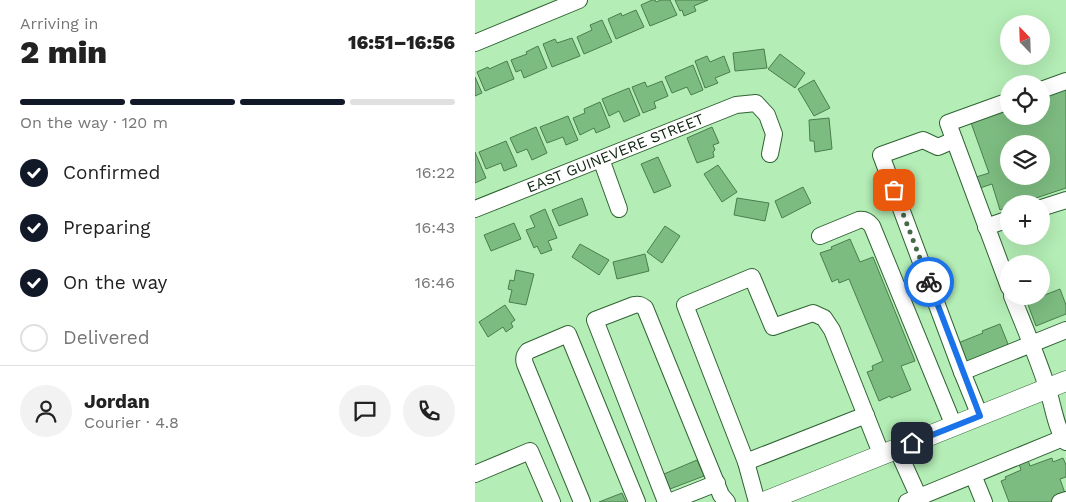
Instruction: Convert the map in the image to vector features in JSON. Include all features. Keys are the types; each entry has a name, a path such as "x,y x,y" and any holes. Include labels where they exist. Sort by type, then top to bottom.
{"main road":[{"path":"764,502 1057,385"}],"street":[{"path":"475,43 579,0"},
{"path":"1050,87 1066,81"},
{"name":"EAST GUINEVERE STREET","path":"475,209 736,105 756,103 767,116 774,134 771,154"},
{"path":"1000,104 948,123 1000,264"},
{"path":"955,140 938,147 923,140 881,155 980,416"},
{"path":"601,160 619,209"},
{"path":"1050,207 1065,205"},
{"path":"820,236 859,220 869,222 872,226 954,426"},
{"path":"986,227 1000,222"},
{"path":"757,502 746,462 685,305 752,277 773,326 813,312 824,318 831,330 866,415 890,452 915,500 973,475 1065,440 1054,414 1057,385 1031,344 1016,305"},
{"path":"717,483 668,502 595,320 634,304 642,305 645,308 717,483 721,495 727,502"},
{"path":"962,372 1066,330"},
{"path":"582,502 524,359 528,351 568,334 637,502"},
{"path":"746,462 866,415"},
{"path":"475,474 530,451 552,502"},
{"path":"973,475 984,502"},
{"path":"1061,502 1066,500"}],"building":[{"path":"652,0 656,2 670,0 677,15 650,26 641,5"},
{"path":"675,0 708,0 694,6 696,11 684,16"},
{"path":"636,10 644,27 616,39 608,19 621,13 622,16"},
{"path":"602,20 612,42 584,54 577,37 592,30 590,25"},
{"path":"572,38 580,56 552,67 543,44 555,39 557,43"},
{"path":"538,46 547,68 524,78 521,70 516,72 511,60 527,54 526,52"},
{"path":"764,49 767,68 735,71 733,53"},
{"path":"780,54 805,73 795,88 768,69"},
{"path":"707,56 710,62 724,56 730,72 715,78 718,83 705,88 695,61"},
{"path":"507,61 514,79 485,91 477,72"},
{"path":"693,65 703,90 691,95 687,87 672,93 665,77"},
{"path":"475,77 482,93 475,96"},
{"path":"814,80 830,108 814,116 798,89"},
{"path":"662,81 668,96 654,102 656,108 643,113 632,87 645,82 647,87"},
{"path":"1066,87 1066,188 1045,195 1000,195 1000,210 992,184 980,188 976,177 989,173 970,120 1000,110 1000,125 1050,125 1050,92"},
{"path":"629,88 640,115 624,122 619,111 609,116 602,99"},
{"path":"600,102 610,127 596,133 594,128 580,135 573,118 585,113 584,109"},
{"path":"568,116 578,140 566,145 563,137 547,143 540,127"},
{"path":"829,118 832,149 815,152 814,141 810,141 809,120"},
{"path":"536,127 547,153 532,160 527,149 517,153 510,138"},
{"path":"712,127 719,143 713,145 715,150 713,152 714,157 697,163 687,138"},
{"path":"506,141 517,166 504,171 501,163 486,169 479,152"},
{"path":"475,152 486,178 475,183"},
{"path":"658,157 671,186 654,193 641,164"},
{"path":"718,165 737,192 722,202 704,174"},
{"path":"803,187 811,203 782,218 775,201"},
{"path":"582,198 588,215 559,226 552,210"},
{"path":"737,198 769,203 765,221 734,215"},
{"path":"545,209 557,238 548,241 552,250 541,254 537,246 534,248 526,230 535,227 530,216"},
{"path":"514,223 521,239 491,251 484,235"},
{"path":"665,226 680,236 662,263 647,252"},
{"path":"850,239 860,262 873,257 915,361 901,366 911,390 879,401 867,372 873,370 872,366 883,361 849,279 839,283 838,279 832,282 820,253"},
{"path":"580,244 609,260 599,275 572,257"},
{"path":"645,254 649,271 617,279 613,262"},
{"path":"516,270 534,274 526,305 509,302 512,290 508,289 510,280 514,281"},
{"path":"1060,289 1066,305 1066,314 1036,326 1028,305 1050,305 1050,293"},
{"path":"505,305 515,320 511,323 513,327 506,332 503,327 488,337 479,322"},
{"path":"1000,324 1010,349 967,364 958,343"},
{"path":"1052,458 1053,462 1063,458 1066,465 1066,477 1060,479 1066,496 1051,502 1009,502 1001,481 1006,479 1005,477 1021,470 1019,464 1028,460 1030,466"},
{"path":"697,460 704,476 670,489 664,474"},
{"path":"622,493 626,502 599,502"}],"way so far":[{"path":"894,190 929,282"}],"route":[{"path":"912,443 980,416 929,282"}]}
